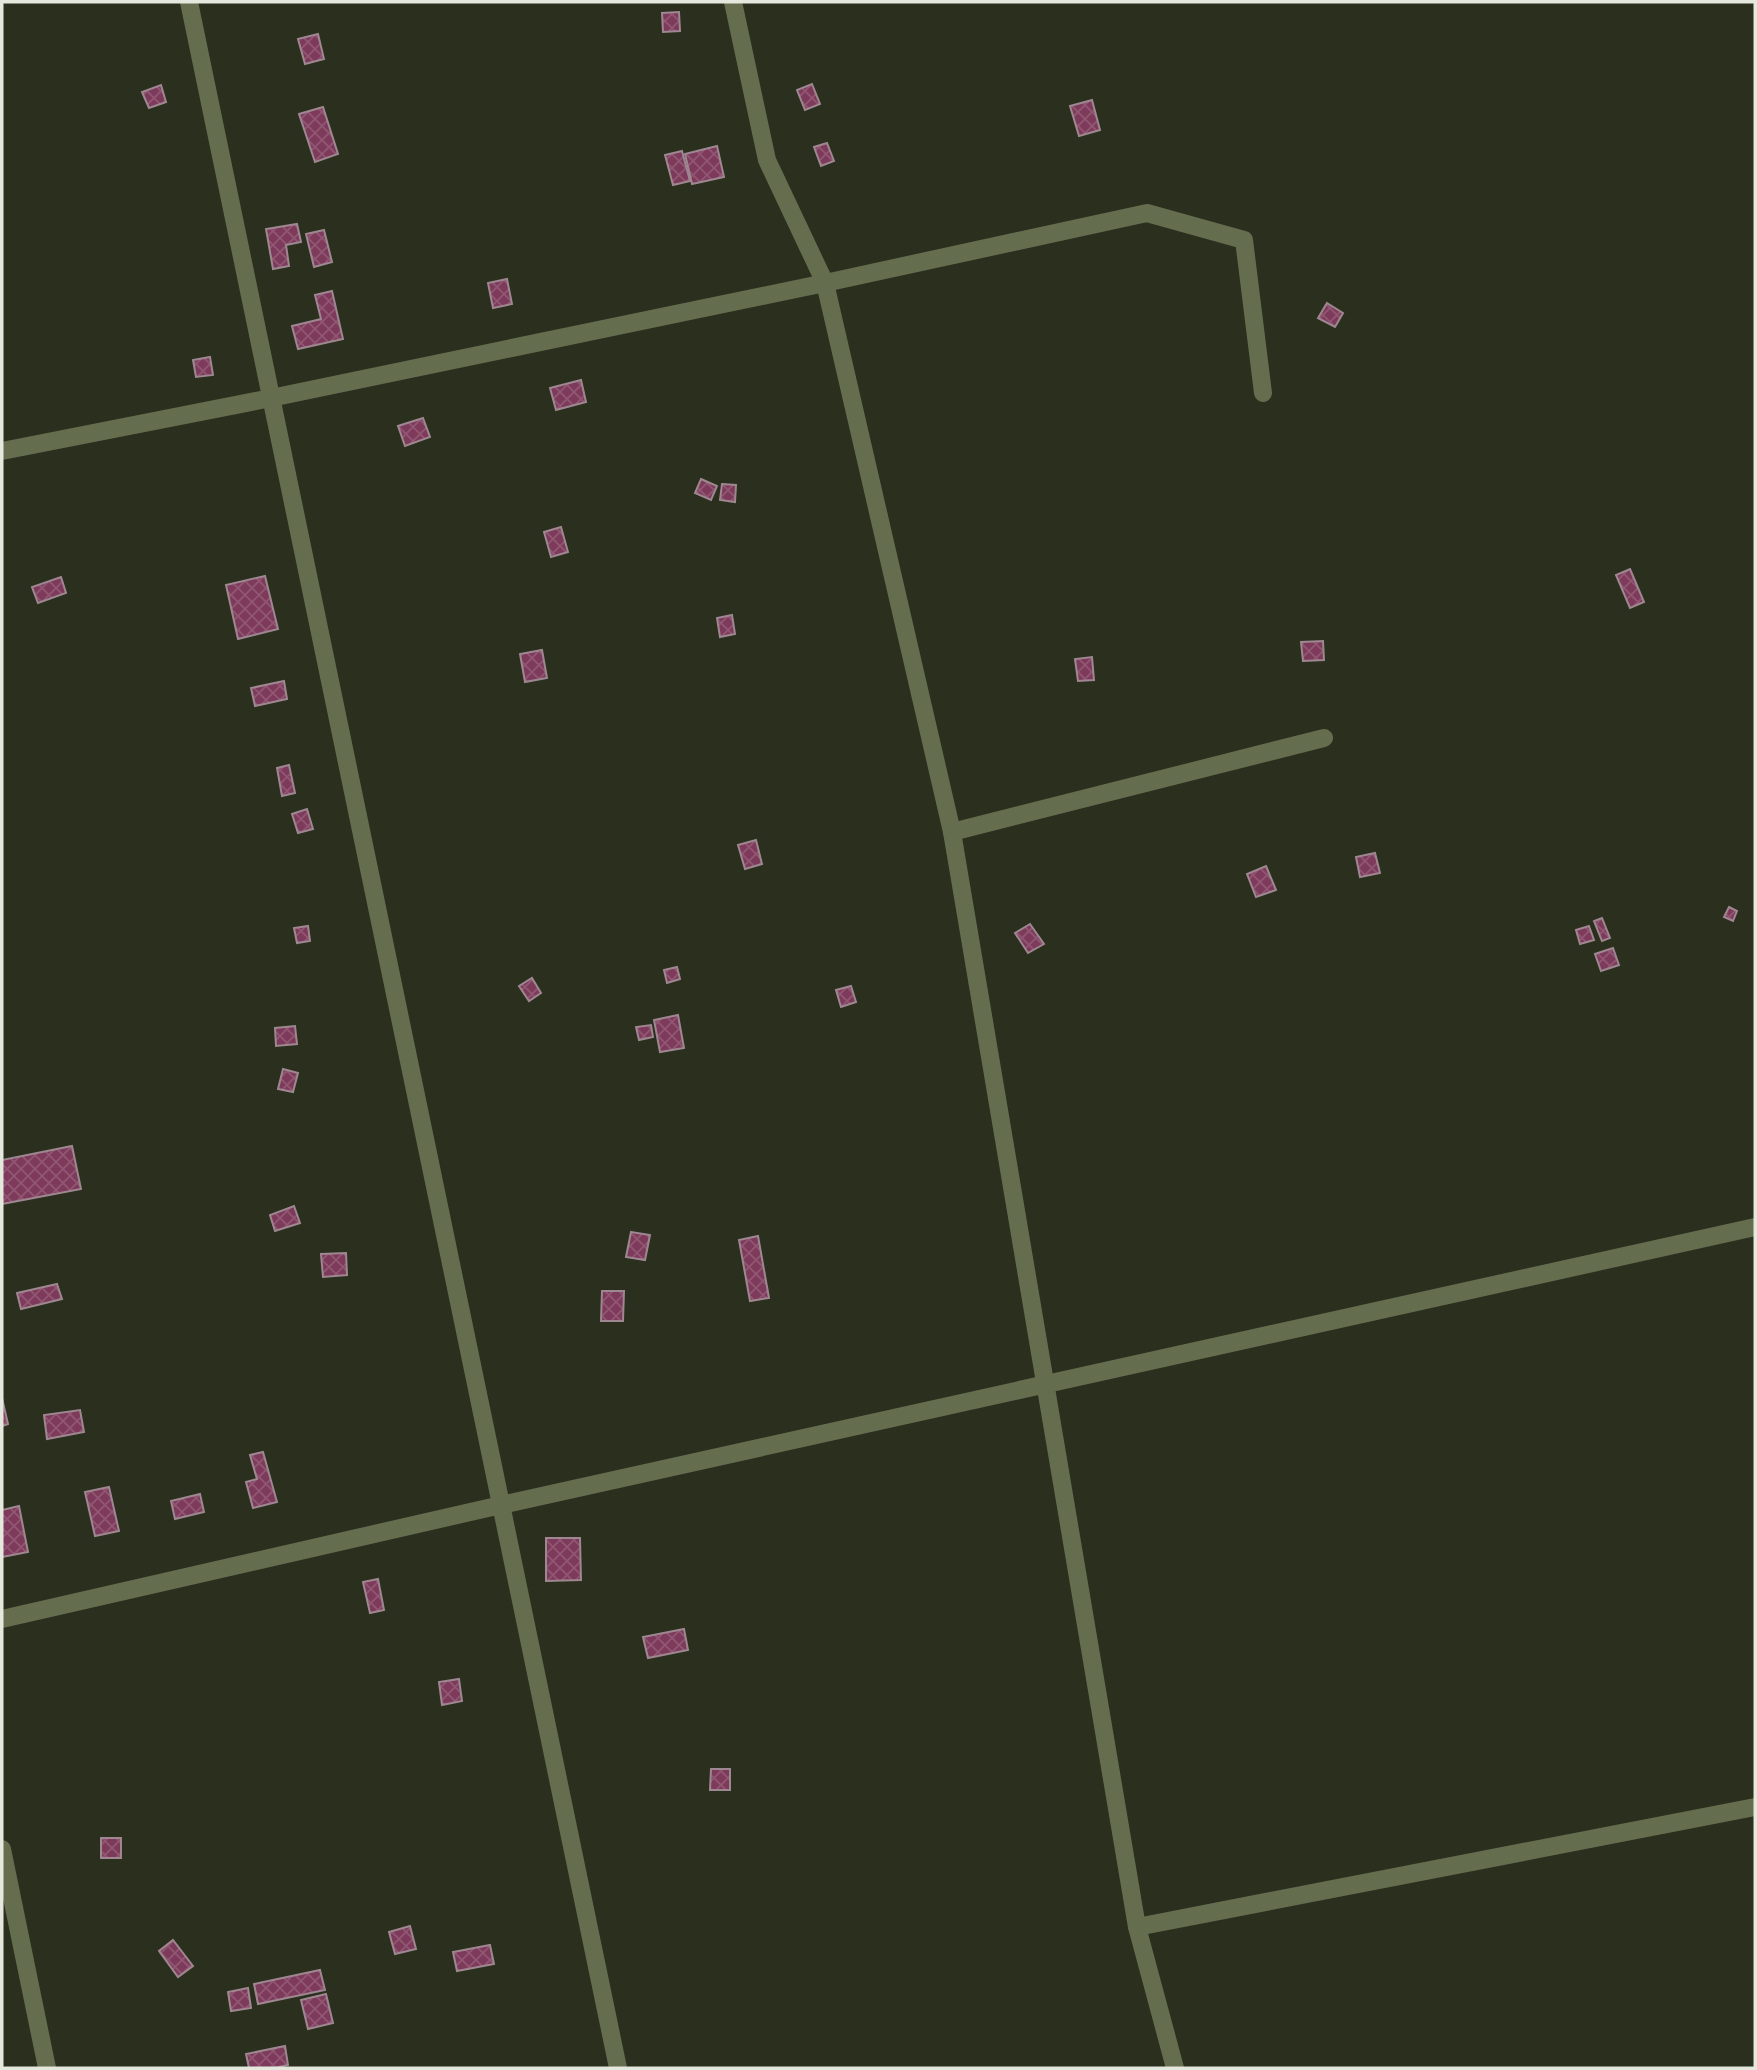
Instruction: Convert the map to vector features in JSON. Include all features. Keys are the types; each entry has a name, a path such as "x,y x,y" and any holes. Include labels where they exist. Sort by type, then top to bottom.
{"street":[{"path":"189,2 618,2068"},
{"path":"733,2 767,160 825,283 952,832 1137,1927 1175,2068"},
{"path":"2,451 825,283 1147,213 1244,240 1263,393"},
{"path":"952,832 1324,738"},
{"path":"2,1619 501,1505 1755,1227"},
{"path":"1137,1927 1755,1807"},
{"path":"2,1849 47,2068"}],"building":[{"path":"679,12 680,31 663,32 662,13"},
{"path":"318,34 324,59 305,64 298,39"},
{"path":"812,84 820,104 805,110 797,90"},
{"path":"161,85 166,102 149,108 142,92"},
{"path":"1092,100 1100,130 1079,136 1070,106"},
{"path":"323,107 338,154 315,162 299,114"},
{"path":"827,143 834,161 821,166 814,147"},
{"path":"717,146 724,177 692,184 685,154"},
{"path":"682,151 690,181 673,185 665,155"},
{"path":"297,224 301,242 286,245 289,266 273,269 266,229"},
{"path":"324,230 332,262 314,267 306,234"},
{"path":"507,279 512,304 493,308 488,283"},
{"path":"332,291 343,339 298,349 292,326 321,319 315,295"},
{"path":"1327,303 1343,313 1335,327 1318,318"},
{"path":"210,357 213,375 196,377 193,360"},
{"path":"581,380 586,402 556,410 550,388"},
{"path":"423,418 430,437 405,446 398,426"},
{"path":"701,479 717,486 711,500 695,493"},
{"path":"722,484 736,485 735,502 720,500"},
{"path":"561,527 568,552 551,557 544,532"},
{"path":"1630,569 1644,602 1630,608 1616,575"},
{"path":"265,576 278,629 238,639 226,585"},
{"path":"61,577 66,593 38,603 32,587"},
{"path":"732,615 735,634 720,637 717,618"},
{"path":"1323,641 1324,660 1303,661 1301,642"},
{"path":"542,650 547,678 525,682 520,654"},
{"path":"1092,657 1094,680 1078,681 1075,659"},
{"path":"284,681 287,699 255,706 251,688"},
{"path":"289,765 295,793 282,796 277,768"},
{"path":"307,809 313,829 298,833 292,814"},
{"path":"756,840 762,864 745,869 738,845"},
{"path":"1375,853 1380,873 1360,877 1356,857"},
{"path":"1266,866 1276,890 1256,897 1247,874"},
{"path":"1729,907 1737,911 1733,921 1724,917"},
{"path":"1602,918 1610,938 1602,941 1594,921"},
{"path":"1030,924 1044,944 1028,953 1015,933"},
{"path":"308,926 310,941 297,943 294,928"},
{"path":"1589,926 1594,940 1580,944 1576,930"},
{"path":"1613,948 1619,965 1601,971 1595,954"},
{"path":"677,967 680,979 667,983 664,970"},
{"path":"532,978 541,993 529,1001 519,986"},
{"path":"851,986 856,1002 841,1007 836,990"},
{"path":"678,1015 684,1048 660,1052 654,1020"},
{"path":"651,1025 653,1037 639,1040 636,1027"},
{"path":"295,1026 297,1044 276,1046 275,1028"},
{"path":"283,1069 298,1073 293,1092 278,1089"},
{"path":"72,1146 81,1189 2,1204 2,1160"},
{"path":"294,1206 300,1223 275,1231 270,1215"},
{"path":"631,1232 650,1235 645,1260 626,1257"},
{"path":"758,1236 769,1298 750,1301 739,1240"},
{"path":"346,1253 347,1275 323,1277 321,1254"},
{"path":"57,1284 62,1299 21,1309 17,1293"},
{"path":"602,1291 624,1291 623,1321 601,1321"},
{"path":"2,1398 8,1424 2,1426"},
{"path":"80,1410 84,1432 47,1439 44,1415"},
{"path":"263,1452 277,1502 253,1508 246,1482 257,1479 250,1455"},
{"path":"109,1487 119,1531 95,1536 85,1492"},
{"path":"200,1494 204,1512 175,1519 171,1501"},
{"path":"19,1506 28,1552 2,1557 2,1510"},
{"path":"546,1538 580,1538 581,1580 546,1581"},
{"path":"378,1579 384,1610 370,1613 363,1582"},
{"path":"684,1629 688,1650 648,1658 643,1637"},
{"path":"459,1679 462,1701 442,1705 439,1682"},
{"path":"711,1769 730,1769 730,1790 710,1790"},
{"path":"101,1838 121,1838 121,1858 101,1858"},
{"path":"410,1926 416,1949 395,1954 389,1932"},
{"path":"173,1940 193,1966 178,1977 159,1951"},
{"path":"490,1945 494,1964 457,1971 453,1952"},
{"path":"320,1970 325,1990 258,2004 254,1984"},
{"path":"248,1988 251,2008 231,2011 228,1992"},
{"path":"326,1994 333,2023 308,2029 301,2000"},
{"path":"285,2046 288,2065 249,2068 246,2054"}]}
